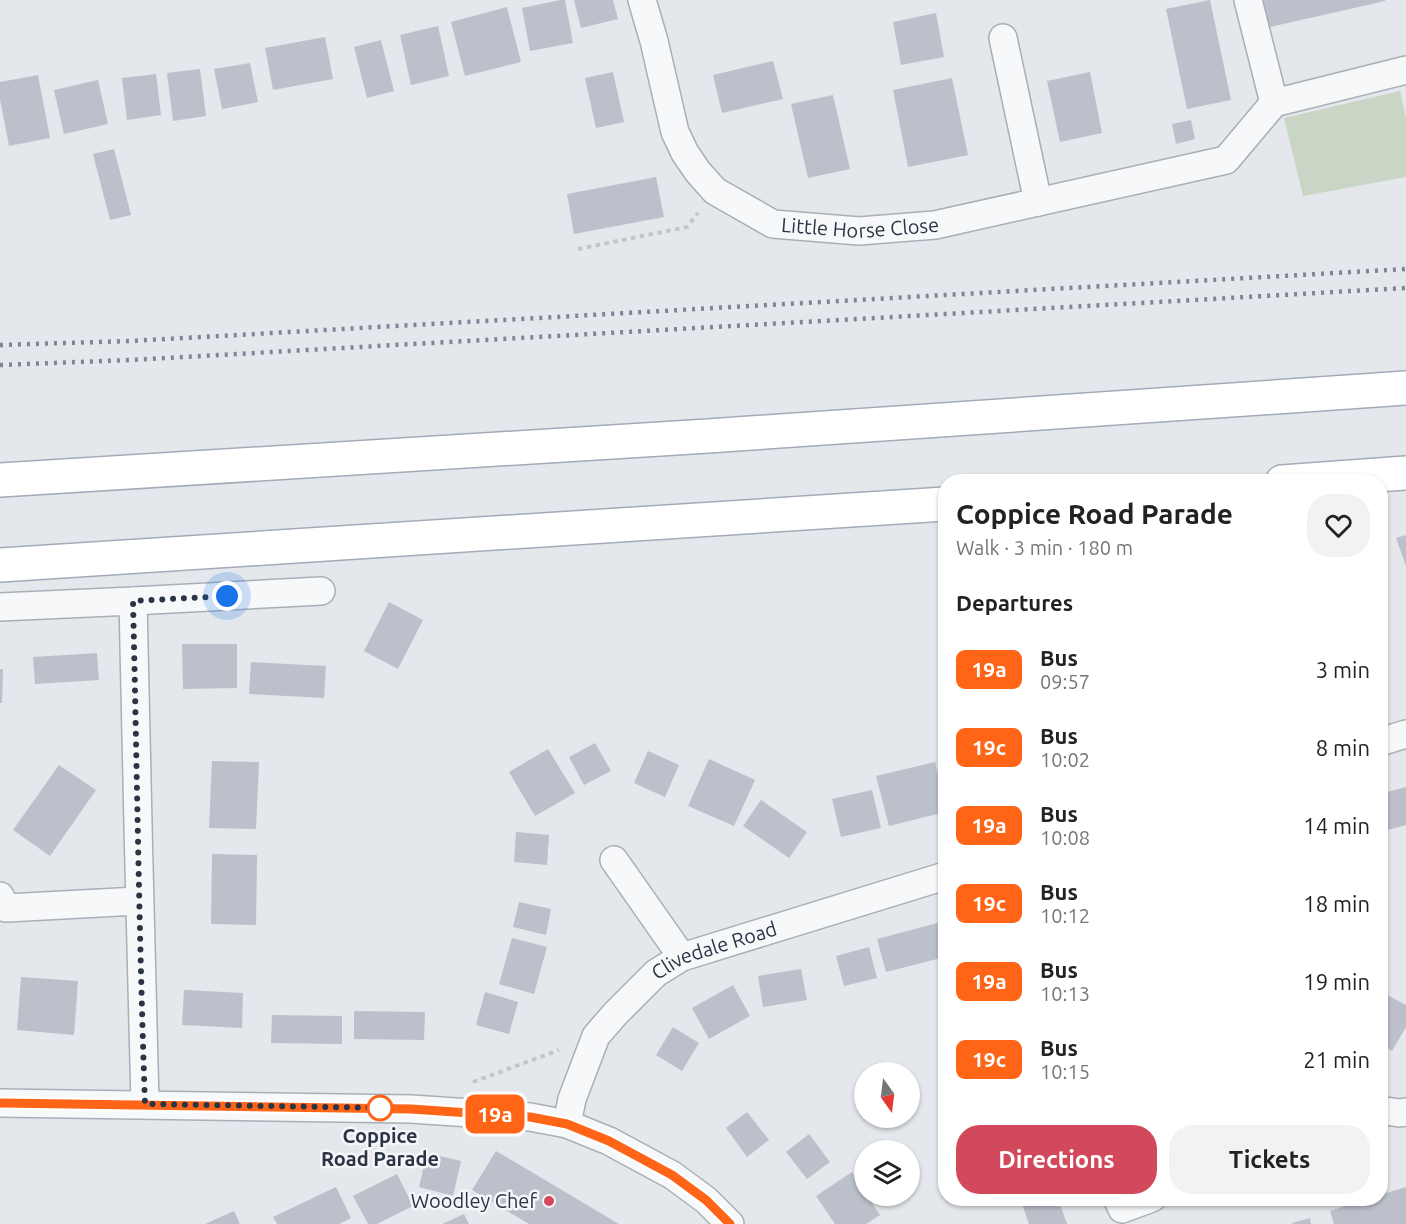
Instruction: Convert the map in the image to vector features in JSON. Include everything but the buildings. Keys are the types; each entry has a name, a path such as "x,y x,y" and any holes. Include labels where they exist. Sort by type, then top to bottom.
{"main road":[{"path":"0,480 708,436 1406,388"},
{"path":"1388,474 1406,473"},
{"path":"0,564 938,504"}],"street":[{"name":"Little Horse Close","path":"642,0 675,132 685,153 715,191 773,224 859,231 935,225 1226,160 1274,103"},
{"path":"1248,0 1274,103 1406,70"},
{"path":"1003,38 1038,202"},
{"path":"0,607 321,591"},
{"path":"133,601 139,848 138,901 145,1104"},
{"path":"1388,740 1406,734"},
{"path":"614,860 682,957"},
{"name":"Clivedale Road","path":"567,1124 572,1099 596,1036 656,973 682,957 938,878"},
{"path":"0,896 6,908 138,901"},
{"path":"0,1102 411,1109 530,1117 567,1124 609,1141 672,1175 706,1200 730,1224"},
{"path":"1388,1111 1406,1112"}],"path":[{"path":"578,249 687,227 715,191"},
{"path":"464,1086 596,1036"}],"green space":[{"path":"1400,91 1406,118 1406,177 1303,196 1284,118"}],"railway":[{"path":"0,345 130,341 1406,269"},
{"path":"0,365 130,360 1406,288"}],"bus line":[{"name":"19a","path":"0,1103 411,1109 530,1117 567,1124 609,1141 672,1175 706,1200 730,1224"}],"place":[{"name":"Coppice Road Parade","path":"380,1108"},
{"name":"Woodley Chef","path":"549,1201"}],"route":[{"path":"227,596 133,601 139,848 138,901 145,1104 389,1108 380,1108"}]}
